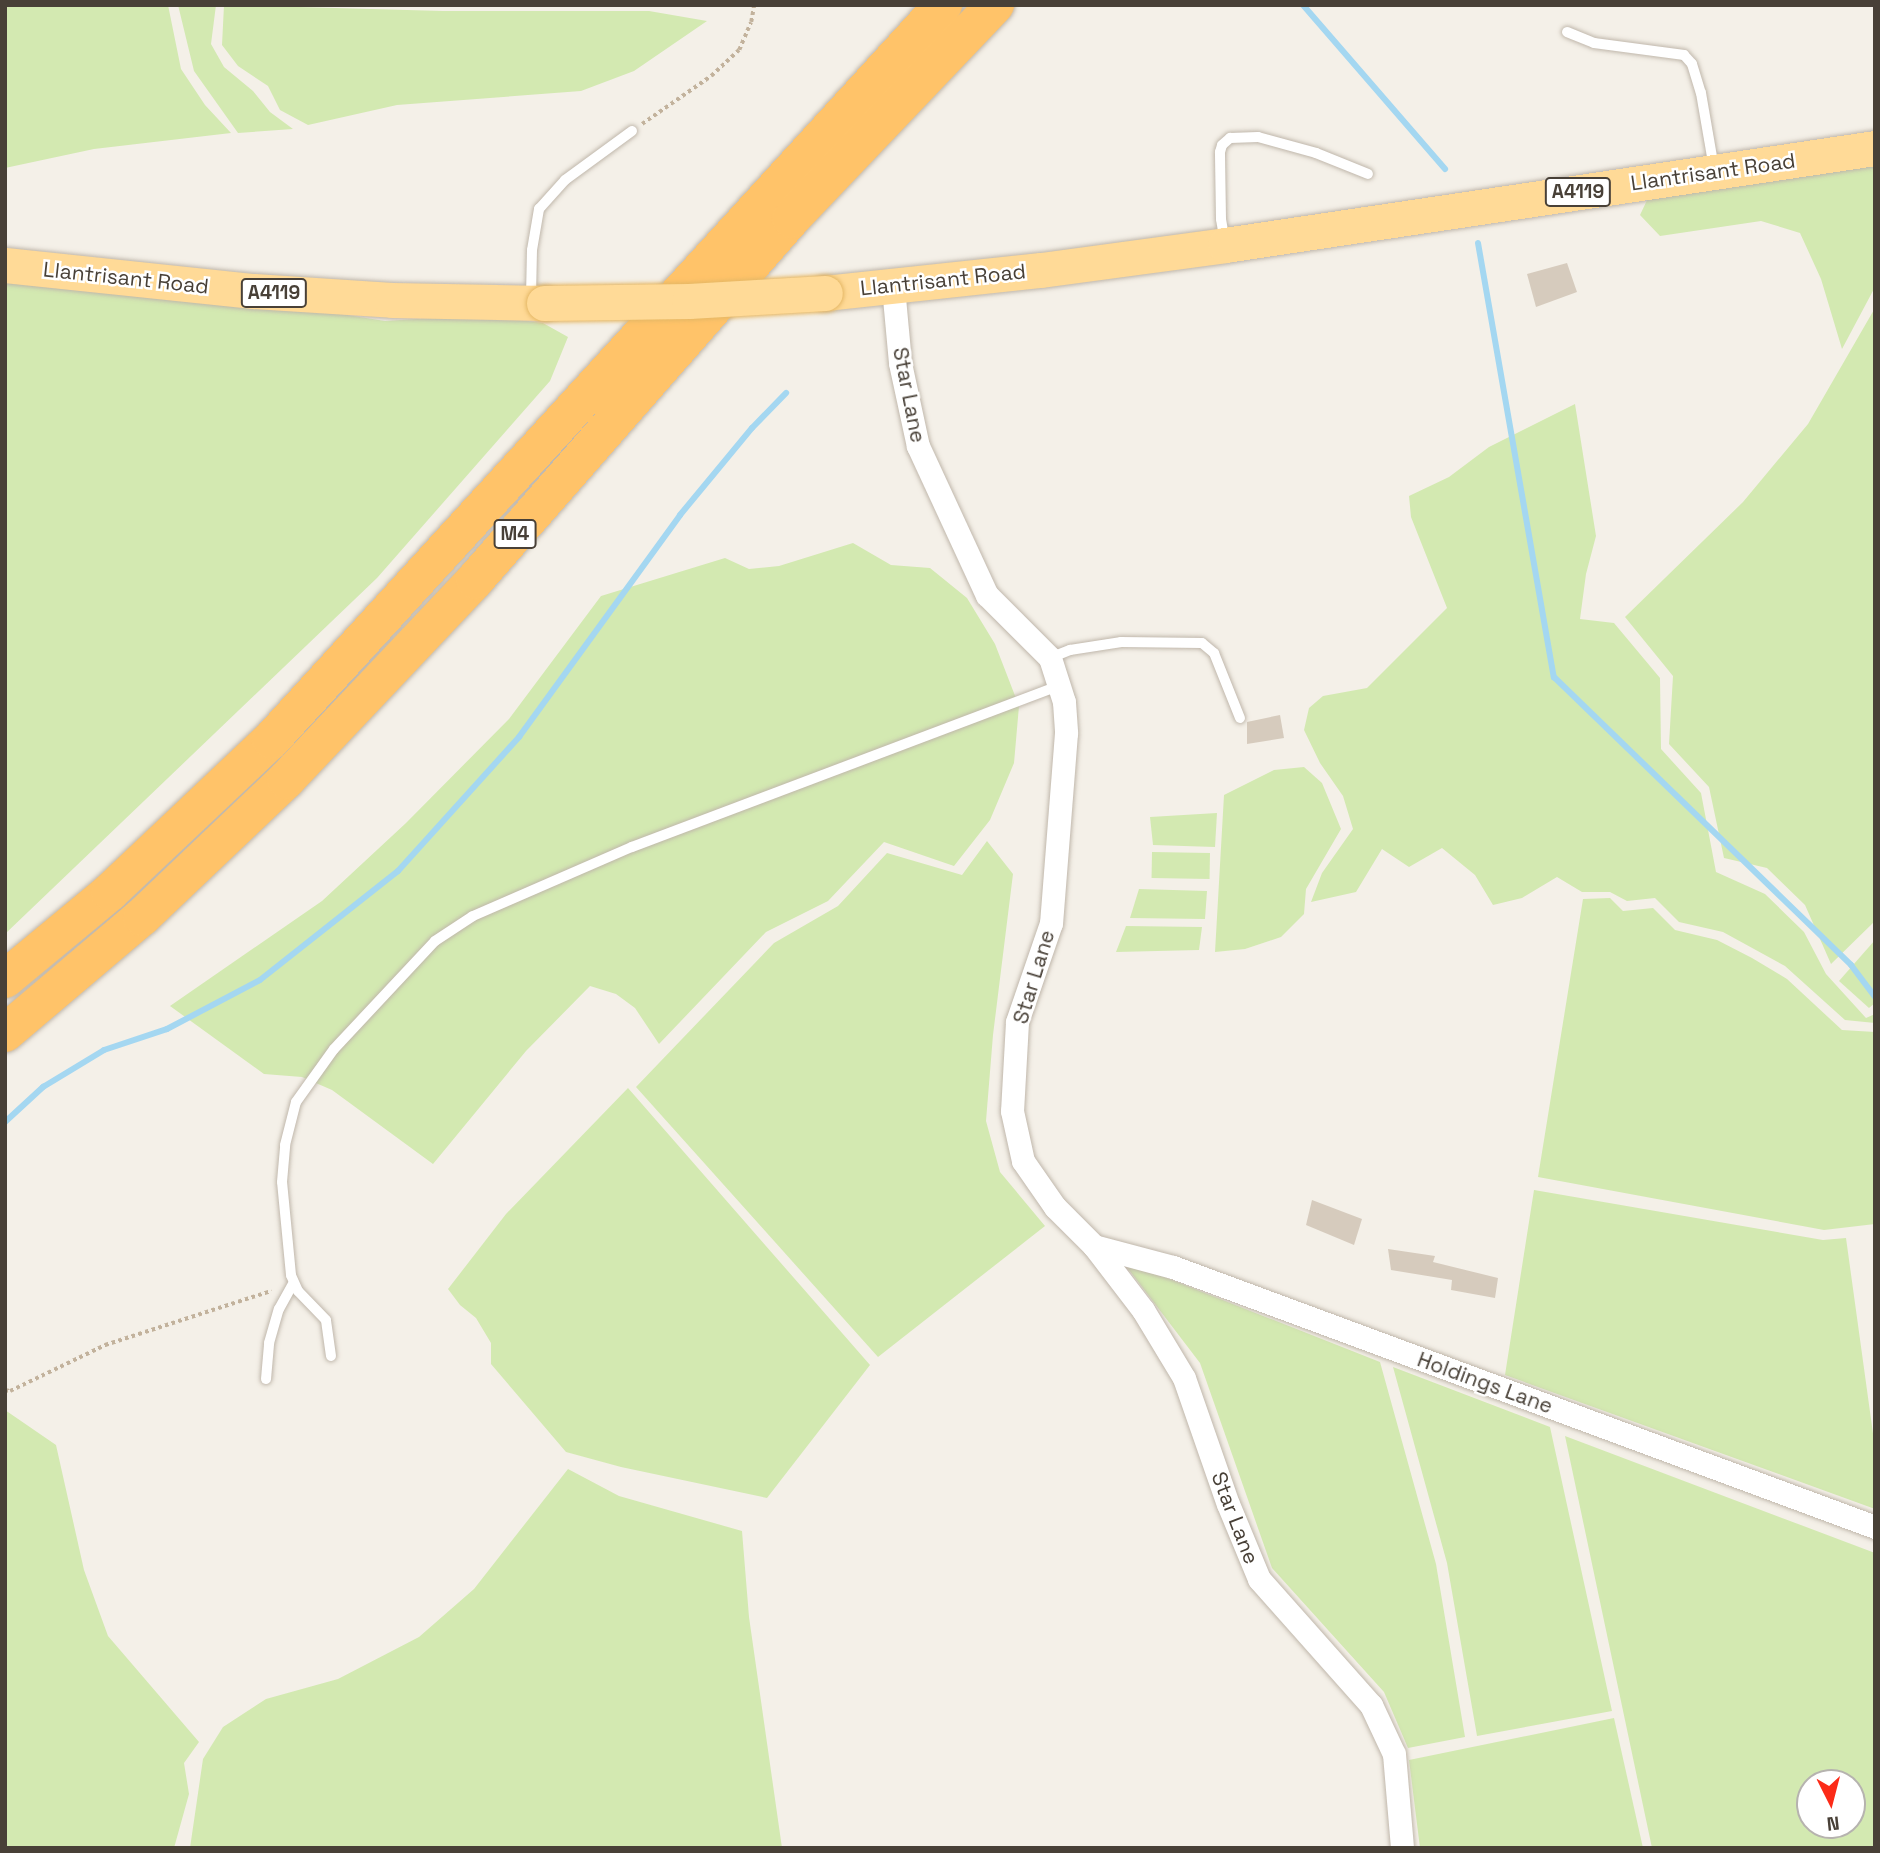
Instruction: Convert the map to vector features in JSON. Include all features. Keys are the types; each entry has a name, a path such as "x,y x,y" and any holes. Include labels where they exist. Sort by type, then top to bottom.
{"highway":[{"name":"M4","path":"5,979 110,892 271,740 943,5"},
{"name":"M4","path":"5,1033 142,917 286,780 475,580 791,219 995,5"}],"main road":[{"name":"Llantrisant Road","path":"5,265 268,292 393,300 538,303 689,301 825,293 893,287 1225,245 1875,148"}],"street":[{"name":"Star Lane","path":"893,287 900,363 918,446 987,595 1050,658 1060,685 1066,733 1051,923 1017,1022 1013,1111 1023,1161 1055,1207 1094,1245 1143,1310 1184,1378 1228,1504 1259,1579 1371,1705 1394,1754 1402,1848"},
{"name":"Holdings Lane","path":"1094,1245 1173,1267 1875,1527"}],"lane":[{"path":"1567,32 1594,43 1684,55 1692,64 1701,93 1715,171"},
{"path":"538,303 532,250 539,209 565,180 632,131"},
{"path":"1225,245 1221,219 1220,152 1222,145 1230,138 1258,138 1316,153 1368,174"},
{"path":"1050,658 1080,648 1121,642 1202,643 1214,653 1240,718"},
{"path":"266,1379 269,1343 279,1309 293,1284 282,1182 285,1145 296,1102 334,1049 435,941 472,916 632,847 1060,685"},
{"path":"293,1284 326,1320 331,1356"}],"path":[{"path":"632,131 710,76 739,50 751,22 754,5"},
{"path":"5,1390 10,1391 105,1345 293,1284"}],"green space":[{"path":"5,5 168,5 181,69 205,105 231,133 94,149 5,168"},
{"path":"178,5 216,5 211,44 224,67 253,91 270,112 293,129 238,133 194,71"},
{"path":"224,5 443,11 649,11 707,21 634,71 581,91 397,105 308,125 280,110 268,86 238,66 222,45"},
{"path":"1875,160 1875,287 1842,349 1821,279 1800,233 1761,221 1660,236 1640,215 1649,196"},
{"path":"5,275 284,305 385,321 478,315 543,323 568,337 550,381 377,578 5,934"},
{"path":"1875,308 1875,921 1831,964 1805,905 1767,868 1724,858 1709,787 1669,744 1673,676 1625,617 1743,502 1808,424"},
{"path":"1575,404 1596,536 1586,574 1580,619 1614,623 1660,678 1661,749 1701,793 1716,872 1765,894 1804,932 1826,974 1866,1018 1875,1014 1875,1023 1845,1020 1785,966 1723,932 1679,922 1655,898 1627,901 1610,892 1582,892 1557,877 1522,898 1493,905 1475,875 1442,848 1409,867 1382,849 1356,892 1311,902 1322,873 1353,829 1343,796 1320,763 1304,730 1309,708 1323,696 1367,688 1447,608 1411,517 1409,496 1449,477 1489,447"},
{"path":"853,543 891,565 930,568 967,598 995,644 1019,706 1014,763 990,820 954,866 884,842 828,901 766,932 659,1044 635,1008 616,994 590,986 526,1051 433,1164 332,1090 302,1077 264,1074 170,1006 322,901 406,823 509,719 601,596 725,558 749,569 779,566"},
{"path":"1304,767 1322,783 1341,829 1306,889 1304,914 1281,937 1245,949 1215,952 1224,795 1274,770"},
{"path":"1217,813 1215,847 1153,845 1150,817"},
{"path":"987,841 1013,874 993,1035 986,1121 1000,1172 1045,1226 878,1357 636,1087 774,943 838,906 887,853 962,875"},
{"path":"1152,852 1210,853 1210,879 1152,878"},
{"path":"1139,889 1207,891 1205,919 1130,918"},
{"path":"1610,898 1623,911 1653,908 1675,930 1717,940 1752,958 1787,979 1842,1030 1875,1032 1875,1224 1824,1230 1538,1177 1583,899"},
{"path":"1126,926 1202,927 1199,950 1116,952"},
{"path":"1875,940 1875,1003 1869,1008 1839,981"},
{"path":"628,1088 870,1365 767,1498 621,1467 566,1452 491,1364 491,1343 476,1318 460,1305 448,1289 506,1214"},
{"path":"1534,1190 1823,1240 1846,1238 1875,1448 1875,1509 1505,1375"},
{"path":"1126,1266 1167,1278 1380,1362 1436,1564 1465,1737 1408,1748 1384,1692 1272,1568 1200,1363"},
{"path":"1393,1367 1550,1427 1612,1711 1477,1736 1447,1563"},
{"path":"5,1410 56,1445 84,1570 108,1636 199,1742 184,1763 189,1794 174,1848 5,1848"},
{"path":"1565,1436 1875,1553 1875,1848 1652,1848"},
{"path":"568,1469 619,1496 742,1531 749,1617 782,1848 190,1848 203,1759 223,1727 266,1699 338,1679 419,1637 474,1589"},
{"path":"1614,1718 1643,1848 1420,1848 1409,1760"}],"building":[{"path":"1567,263 1577,292 1536,307 1527,274"},
{"path":"1280,715 1284,738 1247,744 1247,722"},
{"path":"1312,1200 1362,1219 1354,1245 1306,1225"},
{"path":"1388,1249 1435,1256 1433,1262 1498,1278 1495,1298 1451,1290 1452,1280 1391,1270"}],"waterway":[{"path":"1303,5 1445,169"},
{"path":"1478,243 1554,677 1851,965 1875,997"},
{"path":"5,1122 43,1087 104,1050 167,1029 260,980 398,871 519,737 680,515 752,428 786,393"}]}
